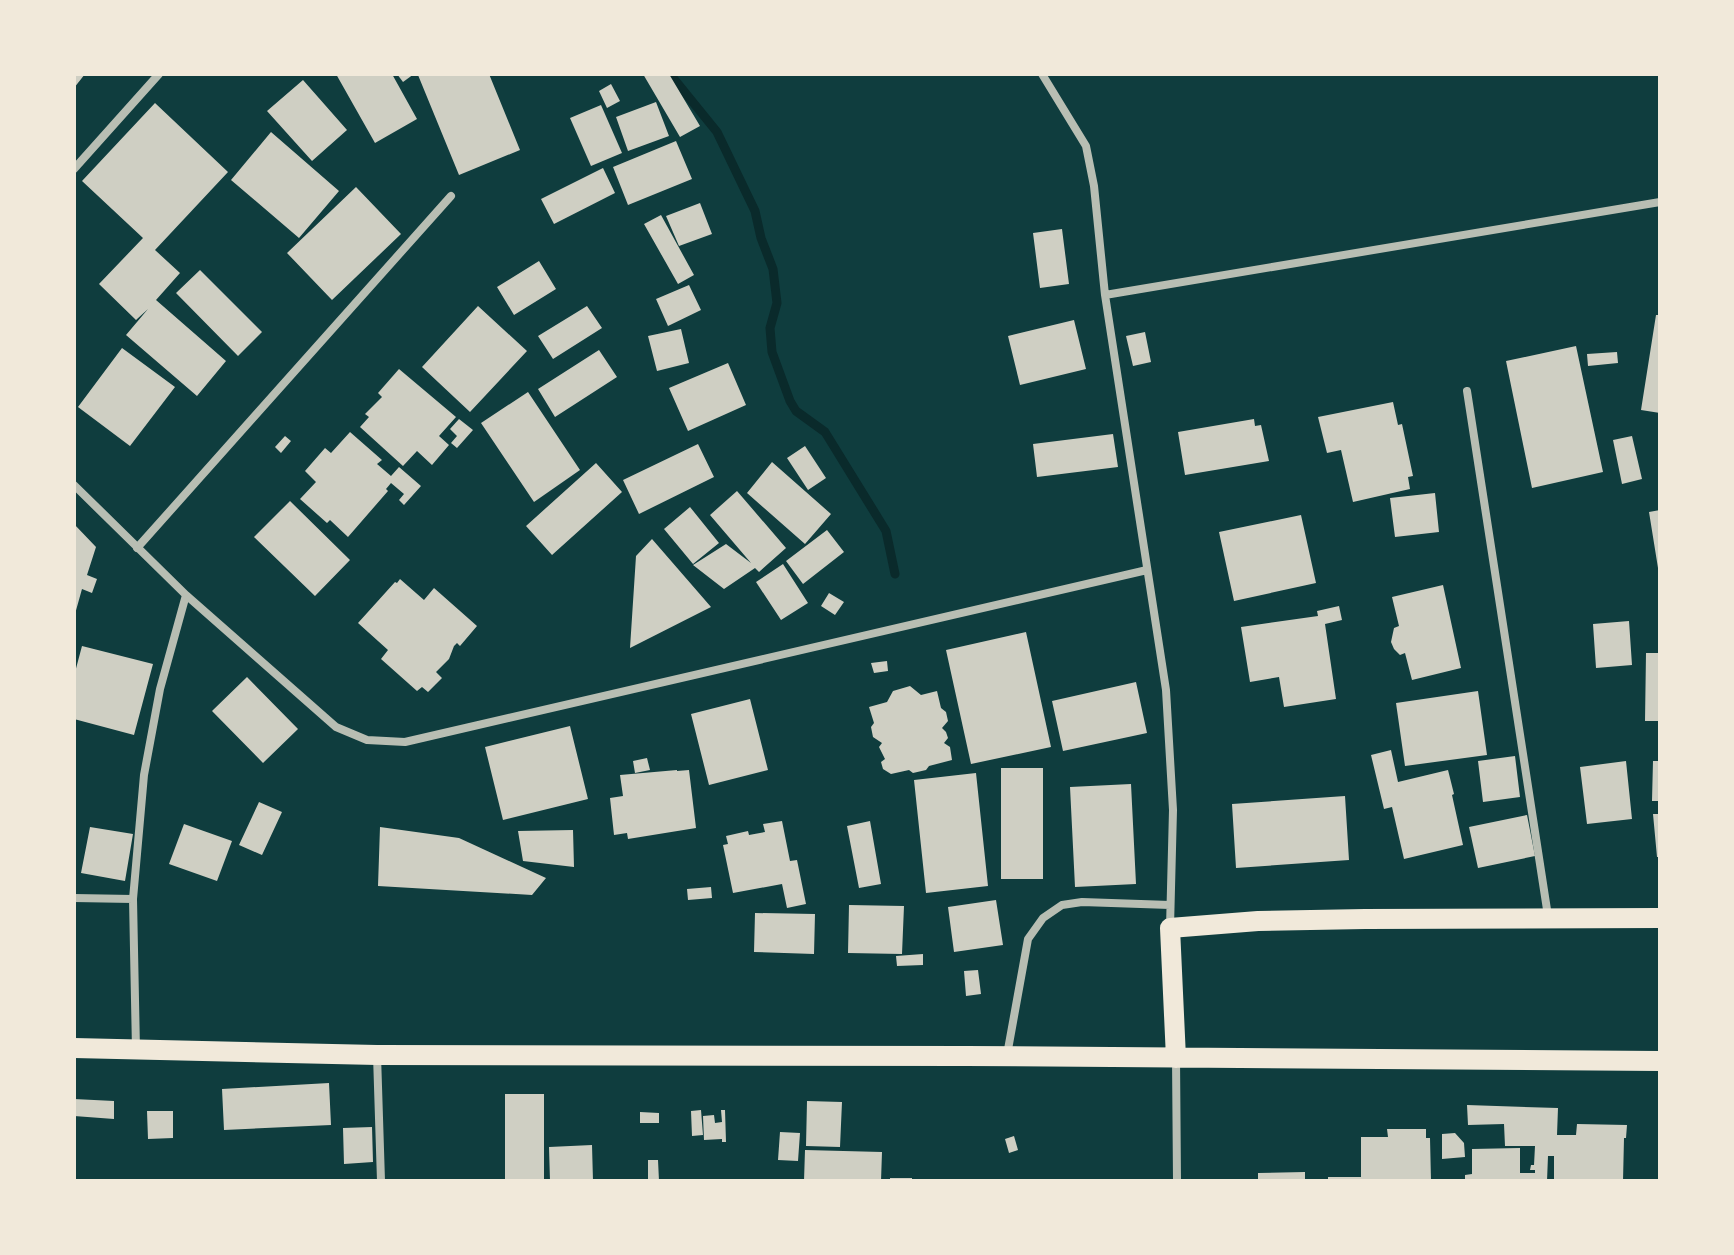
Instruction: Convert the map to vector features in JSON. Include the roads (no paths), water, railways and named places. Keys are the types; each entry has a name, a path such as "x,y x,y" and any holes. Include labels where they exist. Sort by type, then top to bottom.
{"main road":[{"path":"1176,1058 1170,928 1336,919 1660,918"},
{"path":"74,1048 377,1055 1660,1061"}],"street":[{"path":"74,169 159,74"},
{"path":"1042,74 1086,146 1094,186 1105,295 1166,690 1173,810 1170,928"},
{"path":"137,548 451,196"},
{"path":"1105,295 1660,202"},
{"path":"1467,391 1549,920"},
{"path":"74,485 186,595 336,727 367,740 405,742 1147,570"},
{"path":"136,1050 133,899 147,761 160,689 186,595"},
{"path":"74,898 133,899"},
{"path":"1006,1056 1028,939 1043,918 1062,905 1082,902 1170,905"},
{"path":"377,1055 381,1181"},
{"path":"1176,1058 1177,1181"}],"waterway":[{"path":"670,74 717,132 755,211 773,269 777,303 770,328 772,352 790,401 796,411 825,432 886,531 895,574"}]}
